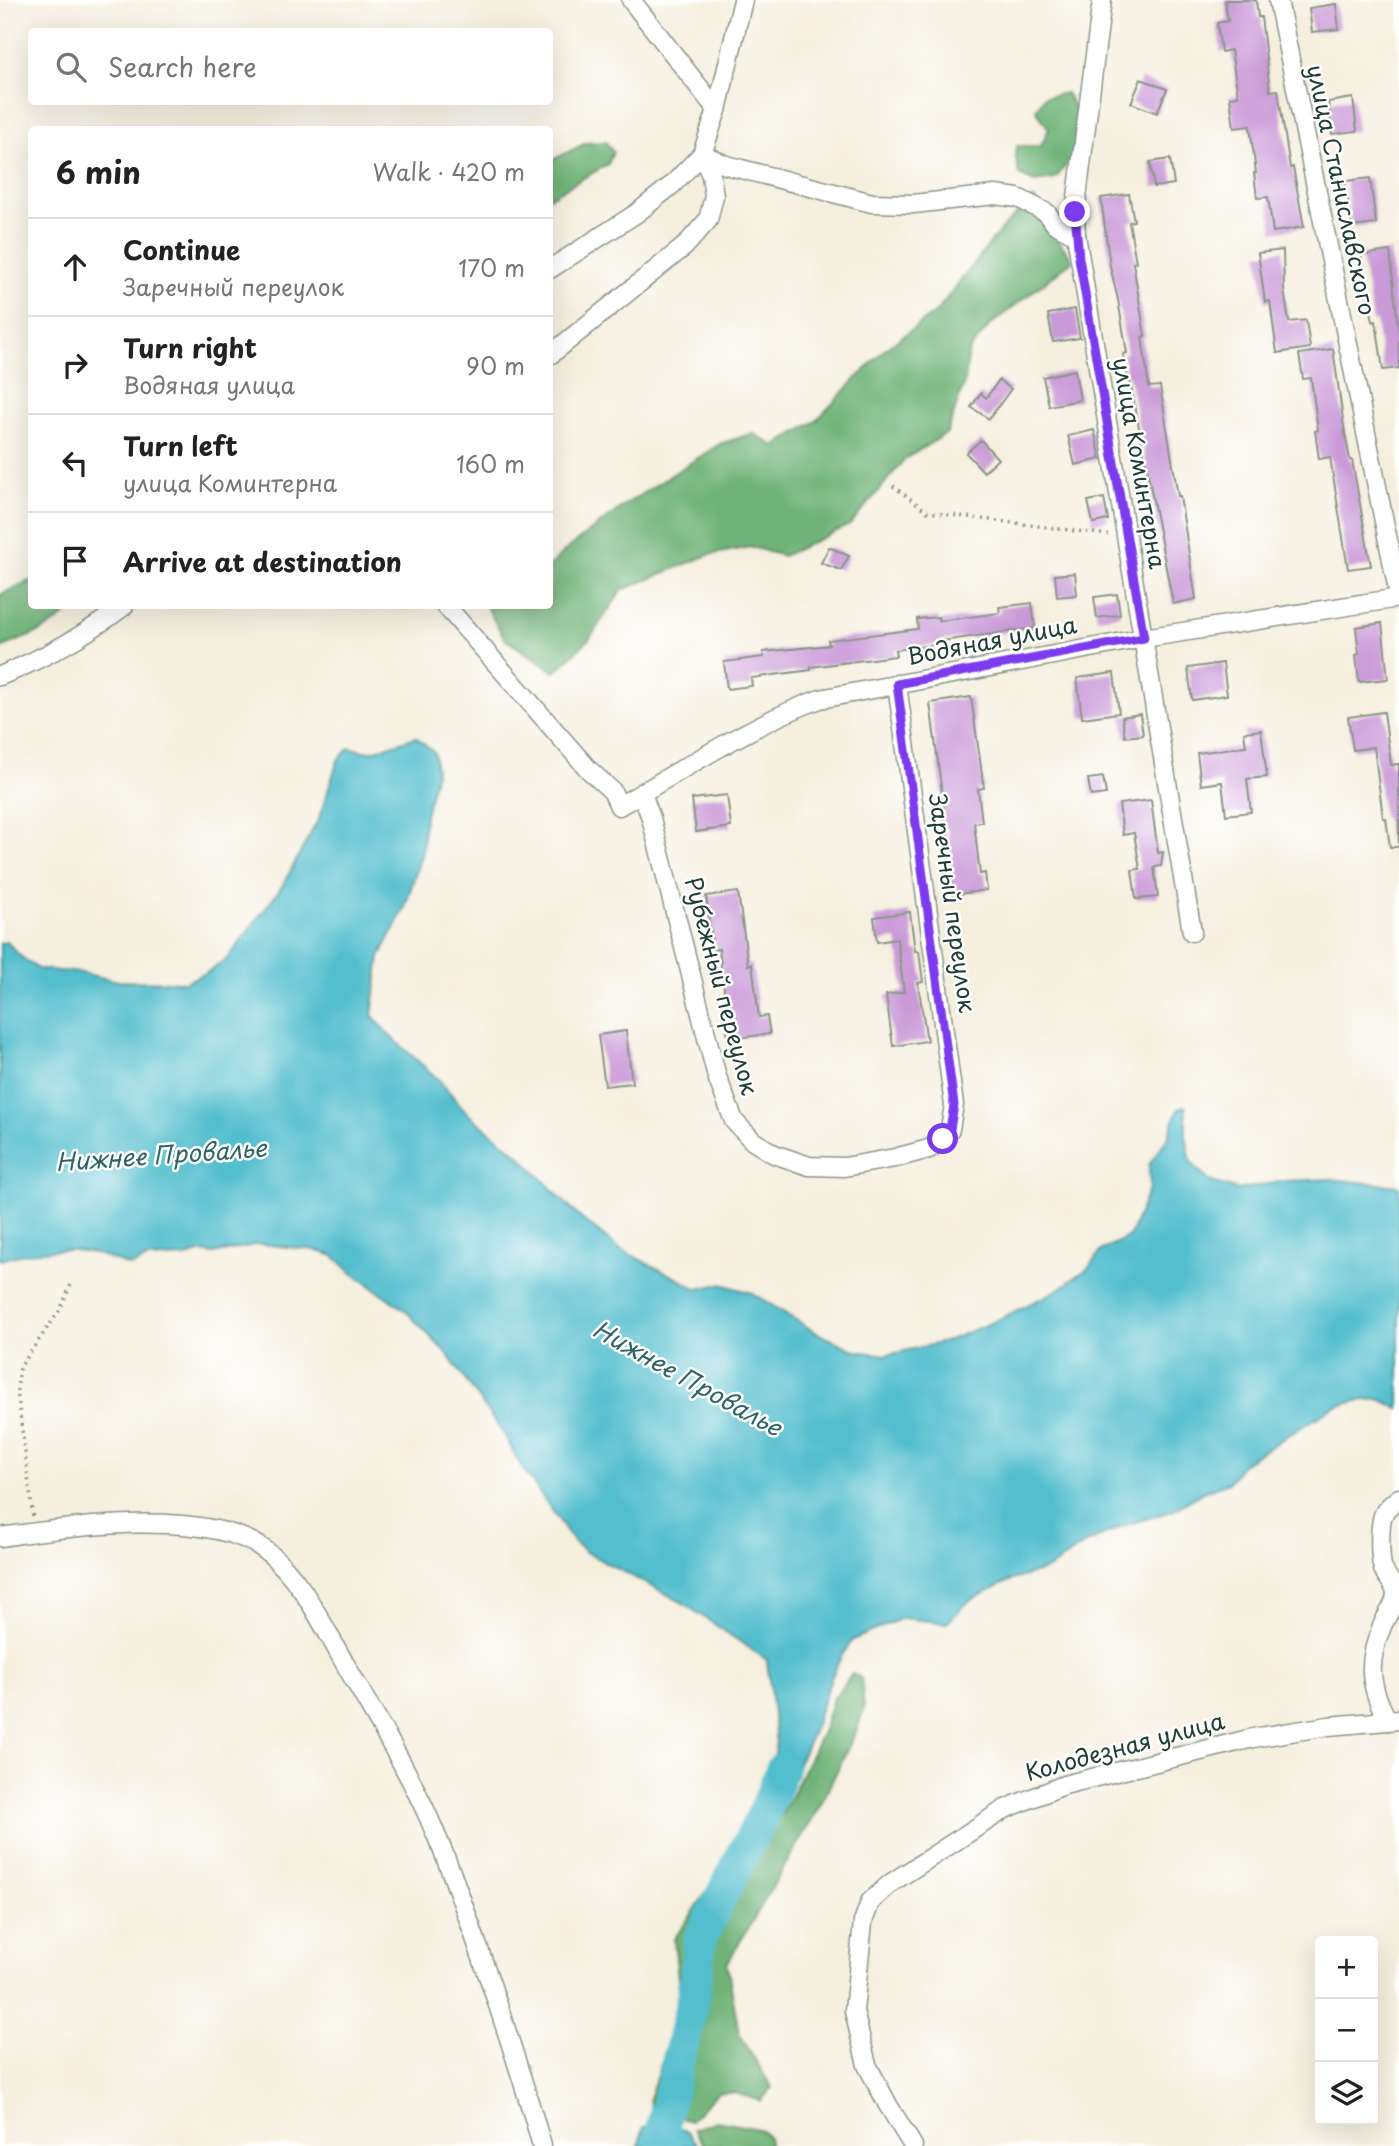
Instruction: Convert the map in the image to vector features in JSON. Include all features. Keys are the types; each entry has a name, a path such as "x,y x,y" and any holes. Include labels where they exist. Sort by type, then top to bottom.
{"street":[{"path":"631,0 717,110"},
{"path":"553,267 637,213 672,185 702,155 717,110 743,0"},
{"name":"улица Коминтерна","path":"1102,0 1075,212 1076,235 1192,932"},
{"name":"улица Станиславского","path":"1278,0 1399,597"},
{"path":"702,155 726,165 872,203 913,204 995,195 1018,198 1047,214 1055,224 1076,235"},
{"path":"553,353 685,246 708,220 713,196 711,176 702,155"},
{"name":"Водяная улица","path":"449,609 589,770 612,791 619,806 789,710 820,699 1144,638 1399,597"},
{"path":"0,676 64,648 120,609"},
{"name":"Заречный переулок","path":"897,684 954,1105 950,1129"},
{"name":"Рубежный переулок","path":"642,793 651,818 717,1077 734,1121 753,1141 774,1154 809,1166 844,1167 929,1149 943,1139 950,1129"},
{"path":"1393,1721 1375,1698 1371,1682 1377,1637 1394,1605 1396,1593 1383,1570 1382,1521 1384,1512 1399,1498"},
{"path":"0,1537 143,1524 200,1526 236,1536 265,1549 292,1577 380,1726 434,1828 470,1923 542,2146"},
{"name":"Колодезная улица","path":"913,2146 867,2065 854,2011 863,1922 870,1902 891,1883 1005,1809 1064,1785 1253,1738 1328,1726 1393,1721"}],"path":[{"path":"893,486 928,512 1127,537"},
{"path":"34,1532 17,1390 20,1367 60,1310 72,1282"}],"green space":[{"path":"1066,93 1076,110 1075,154 1055,179 1035,182 1019,175 1015,153 1017,146 1041,146 1049,129 1036,110 1044,97"},
{"path":"606,142 613,152 608,164 553,195 553,160 586,143"},
{"path":"1034,198 1055,236 1073,260 990,325 969,350 965,380 947,433 905,459 850,525 783,556 751,547 708,555 622,590 589,639 555,672 505,639 488,609 553,609 553,563 569,547 626,504 720,444 753,433 774,446 816,421 885,349 936,312 1003,227"},
{"path":"28,581 28,609 70,609 49,626 0,648 0,595"},
{"path":"852,1674 861,1678 864,1709 857,1729 820,1806 727,1964 739,2033 772,2088 761,2101 736,2093 718,2092 690,2121 651,2111 649,2098 669,2041 679,1988 674,1939 745,1829 782,1815 823,1730 833,1699"},
{"path":"716,2121 759,2129 769,2138 769,2146 704,2146 694,2129"}],"water":[{"name":"Нижнее Провалье","path":"416,737 434,752 436,772 425,815 422,852 405,907 380,957 372,1015 388,1034 438,1079 468,1114 519,1155 578,1216 621,1250 698,1289 721,1284 752,1293 817,1333 856,1351 887,1355 944,1342 993,1322 1056,1291 1087,1269 1102,1250 1130,1236 1150,1187 1149,1165 1168,1137 1178,1109 1183,1106 1186,1108 1186,1136 1191,1162 1209,1181 1238,1190 1284,1181 1330,1179 1399,1186 1399,1409 1380,1399 1356,1401 1334,1407 1242,1464 1229,1482 1203,1492 1174,1510 1120,1527 1085,1544 1050,1568 1009,1581 969,1601 947,1623 902,1618 853,1640 831,1678 812,1734 778,1806 766,1809 760,1797 771,1768 776,1743 767,1660 680,1601 587,1553 575,1543 447,1354 405,1310 351,1272 334,1256 315,1250 259,1244 213,1254 203,1252 186,1257 147,1259 132,1266 75,1250 37,1252 0,1260 0,943 7,942 38,969 81,973 118,981 185,982 206,973 227,959 283,885 319,818 338,760 349,748 370,752"},
{"path":"663,2123 687,2131 698,2146 638,2146 644,2127"}],"building":[{"path":"1225,0 1256,0 1258,17 1261,17 1270,91 1278,90 1290,168 1293,167 1304,227 1273,232 1268,197 1257,198 1250,126 1234,128 1230,97 1238,96 1231,50 1221,52 1217,23 1228,21"},
{"path":"1336,4 1339,29 1312,32 1309,8"},
{"path":"1141,79 1167,89 1157,113 1131,103"},
{"path":"1353,98 1357,131 1332,134 1328,102"},
{"path":"1170,159 1174,184 1154,187 1150,162"},
{"path":"1370,178 1376,224 1352,227 1345,181"},
{"path":"1129,194 1134,221 1129,222 1136,262 1133,263 1145,336 1142,337 1149,387 1160,386 1196,599 1173,604 1123,354 1127,353 1110,266 1101,198"},
{"path":"1283,250 1284,290 1289,322 1306,320 1310,348 1277,353 1270,301 1265,302 1258,253"},
{"path":"1390,251 1399,336 1399,368 1383,370 1376,321 1373,322 1361,255"},
{"path":"1075,309 1080,338 1053,342 1048,314"},
{"path":"1333,349 1344,427 1371,566 1348,569 1330,457 1319,459 1311,378 1303,379 1299,354"},
{"path":"1075,370 1080,400 1049,406 1043,377"},
{"path":"999,380 1011,389 989,419 971,407 981,393 986,398"},
{"path":"1094,430 1101,459 1075,465 1068,436"},
{"path":"981,440 998,459 984,472 966,453"},
{"path":"1104,498 1108,520 1093,523 1088,501"},
{"path":"829,547 849,556 841,570 821,563"},
{"path":"1075,573 1077,595 1057,597 1055,575"},
{"path":"1117,594 1120,615 1097,618 1094,597"},
{"path":"1032,603 1035,628 941,641 942,644 895,650 896,656 751,678 752,686 727,689 724,662 764,657 763,652 829,645 828,640 918,629 917,619 938,617 939,621 1000,613 999,607"},
{"path":"1382,623 1388,679 1359,682 1356,627"},
{"path":"1223,663 1227,695 1192,700 1188,668"},
{"path":"1114,673 1119,713 1082,718 1077,678"},
{"path":"971,697 984,788 978,789 982,822 974,823 980,874 985,873 987,890 953,895 951,878 954,878 947,827 944,827 944,808 930,703"},
{"path":"1384,712 1391,765 1399,764 1399,847 1390,847 1386,818 1383,818 1374,747 1353,750 1348,717"},
{"path":"1140,714 1143,735 1125,737 1122,717"},
{"path":"1261,730 1267,777 1247,779 1251,812 1226,815 1222,782 1201,785 1197,753 1246,746 1244,732"},
{"path":"1103,777 1106,794 1091,796 1088,779"},
{"path":"727,795 731,827 696,832 692,799"},
{"path":"1151,800 1158,853 1163,852 1161,866 1154,867 1158,897 1136,899 1132,870 1140,869 1134,833 1123,835 1119,804"},
{"path":"738,892 748,965 752,964 759,1017 767,1016 770,1034 728,1039 719,949 713,950 706,896"},
{"path":"910,912 915,951 919,951 923,982 918,983 927,1041 893,1046 886,995 904,992 897,939 877,942 874,917"},
{"path":"626,1031 632,1083 605,1086 598,1035"}],"waterway":[{"path":"664,2146 663,2123 693,1999 700,1938 766,1809 782,1769"}],"route":[{"path":"943,1139 950,1129 954,1105 897,684 1144,638 1079,258 1075,212"}]}
